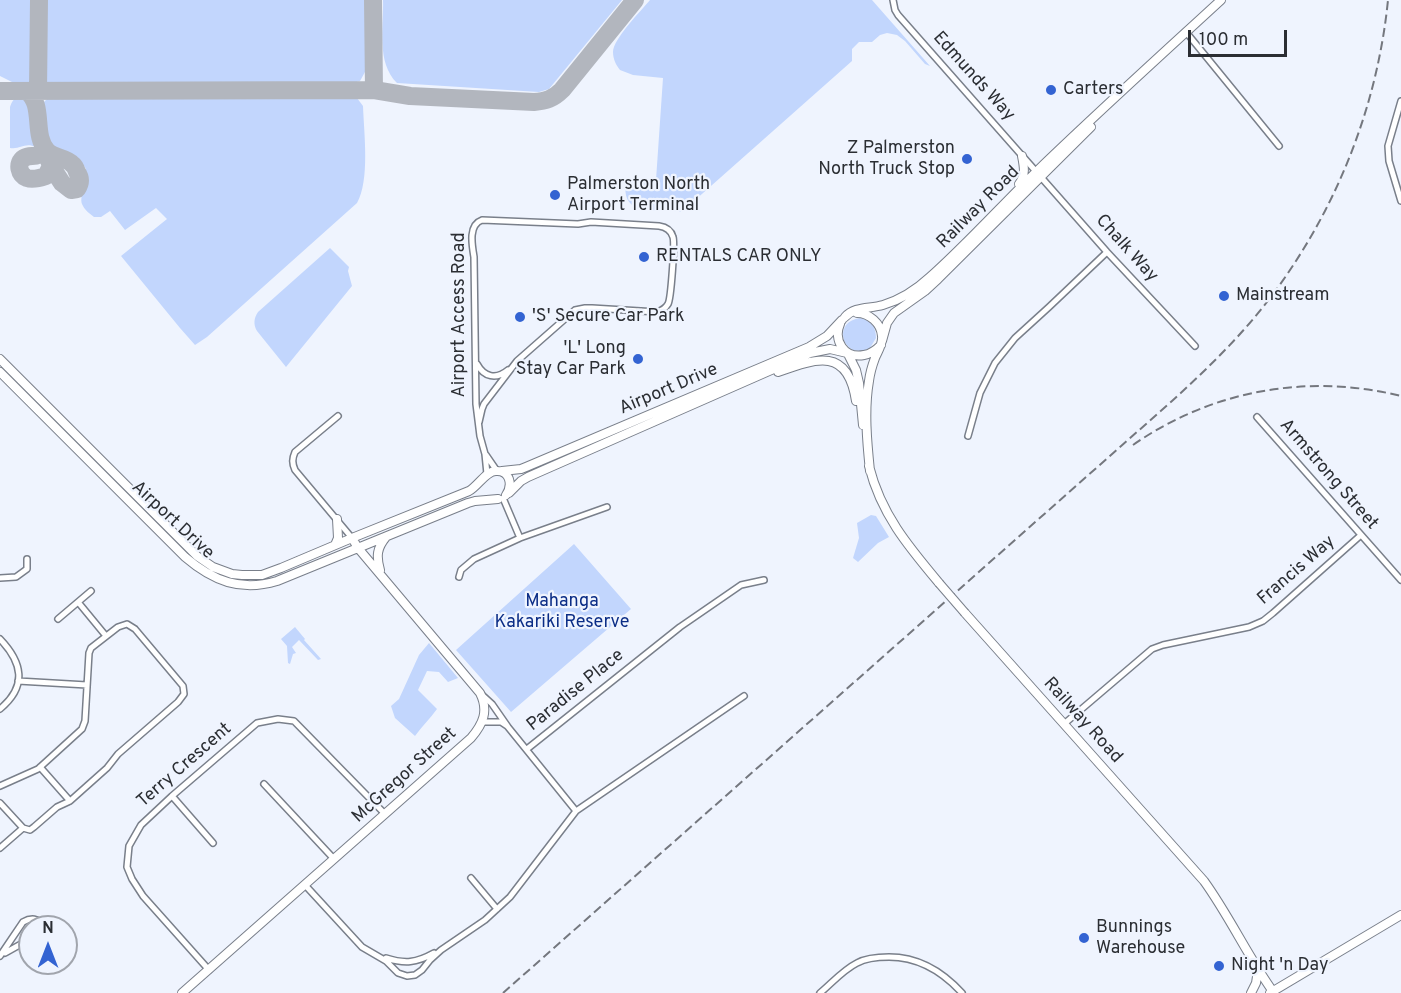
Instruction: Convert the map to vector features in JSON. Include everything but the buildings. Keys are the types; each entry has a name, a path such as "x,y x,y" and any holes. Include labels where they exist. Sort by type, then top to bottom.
{"main road":[{"name":"Railway Road","path":"870,471 867,427 868,384 887,323 894,313 925,291 1120,93 1221,0"},
{"path":"974,234 991,212 1021,183 1024,177 1022,156"},
{"name":"Railway Road","path":"843,319 855,310 884,304 913,291 1039,174"},
{"path":"865,313 876,322 882,333 881,343 865,355 848,353 841,347 838,340 837,333 843,319 851,314 865,313"},
{"name":"Airport Drive","path":"498,471 521,469 809,347 827,336 843,319"},
{"name":"Airport Drive","path":"0,372 185,557 210,576 238,585 248,585 269,583 468,503 502,497 528,477 817,351 830,349 848,353"},
{"name":"Railway Road","path":"848,353 859,383 864,444 870,471 880,500 898,533 965,613 1203,881 1272,993"},
{"name":"Airport Drive","path":"0,359 197,556 213,567 232,574 262,575 281,568 472,490 486,476"},
{"path":"739,386 807,362 821,360 834,363 845,370 852,380 864,444"},
{"path":"498,471 508,477 509,491 502,497 489,497 482,486 486,476 498,471"},
{"path":"335,545 338,538 337,519"},
{"path":"381,574 377,557 378,550 387,536"},
{"path":"352,538 480,693"},
{"name":"McGregor Street","path":"183,993 471,738 482,722 485,709 480,693"},
{"path":"1272,993 1401,915"},
{"path":"1251,993 1256,983 1258,970"}],"street":[{"name":"Edmunds Way","path":"893,0 898,15 1039,174"},
{"path":"1186,32 1279,146"},
{"path":"1401,101 1388,146 1389,161 1401,201"},
{"name":"Chalk Way","path":"1039,174 1107,252 1195,346"},
{"name":"Airport Access Road","path":"479,422 484,404 513,365 575,310 592,308 657,312 664,308 669,303 674,261 674,241 671,232 659,226 591,222 578,224 477,221 473,228 472,247 476,404 480,436 485,453 486,476"},
{"path":"968,436 980,393 995,363 1015,338 1107,252"},
{"path":"476,363 484,373 494,376 504,374 513,365"},
{"path":"338,416 295,452 292,464 352,538"},
{"name":"Armstrong Street","path":"1257,417 1401,580"},
{"name":"Airport Access Road","path":"485,453 498,471"},
{"path":"502,497 520,538"},
{"path":"459,577 461,570 474,559 520,538 607,507"},
{"name":"Francis Way","path":"1064,724 1152,649 1249,627 1263,621 1361,535"},
{"path":"0,578 16,577 27,569 27,559"},
{"name":"Paradise Place","path":"527,749 680,627 741,585 764,580"},
{"path":"58,619 91,591"},
{"path":"78,602 106,636"},
{"path":"0,786 32,773 83,727 89,651 120,626 128,624 132,626 181,683 184,694 178,702 118,754 107,768 70,801 57,807 32,829 23,828 0,802"},
{"path":"0,639 14,656 18,667 18,681 12,696 0,709"},
{"path":"18,681 87,685"},
{"path":"480,693 492,704 576,811"},
{"path":"305,885 362,947 386,961 398,974 411,976 422,970 441,950 485,920 510,897 576,811 744,696"},
{"name":"Terry Crescent","path":"209,970 142,896 127,867 129,846 141,825 172,796 257,723 278,719 294,721 385,814"},
{"path":"482,722 501,722 508,727"},
{"path":"40,767 70,801"},
{"path":"264,784 334,860"},
{"path":"172,796 213,843"},
{"path":"0,848 23,828"},
{"path":"471,878 497,909"},
{"path":"0,956 18,929"},
{"path":"0,956 18,946"},
{"path":"378,956 397,962 416,961 441,950"},
{"path":"820,993 858,962 877,957 899,957 923,962 941,973 962,993"}],"green space":[{"path":"0,0 365,0 365,72 360,81 349,84 22,85 0,76"},
{"path":"383,0 622,0 549,89 539,92 397,83 390,75 386,65 382,44"},
{"path":"650,0 872,0 930,66 925,64 897,35 887,33 880,35 872,42 859,42 852,49 852,61 685,209 680,212 638,209 627,199 626,183 629,180 656,180 663,78 633,75 620,70 613,52 622,33"},
{"path":"349,95 350,98 357,98 363,106 365,170 364,182 357,203 207,337 195,345 121,256 167,219 156,208 125,230 110,211 101,217 91,215 82,202 86,169 77,158 59,154 49,147 45,139 41,116 42,105 55,96"},
{"path":"20,96 26,99 32,109 39,143 36,147 28,145 10,148 10,107"},
{"path":"330,248 349,267 352,286 286,367 257,331 256,317 258,312"},
{"path":"860,318 872,325 876,338 870,348 861,351 853,350 848,346 843,333 845,326"},
{"path":"871,515 876,516 889,537 878,543 858,562 853,558 859,538 857,523"},
{"name":"Mahanga Kakariki Reserve","path":"574,544 631,609 511,712 456,650"},
{"path":"295,627 321,659 318,660 299,640 292,647 296,653 293,654 290,664 288,663 287,646 281,639"},
{"path":"429,643 458,678 448,682 439,672 427,671 418,690 437,709 415,736 395,718 391,706 399,699 419,655"}],"taxiway":[{"path":"38,91 39,0"},
{"path":"373,0 374,90"},
{"path":"0,91 374,90 410,96 538,102 562,90 635,0"},
{"path":"27,91 36,104 43,144 47,151 75,167 80,178 77,189 71,190 62,183 51,166"},
{"path":"44,147 51,166 46,176 29,179 22,174 20,163 26,157 38,155 44,147"}],"railway":[{"path":"503,993 1172,401 1210,366 1245,328 1291,269 1332,197 1363,121 1374,81 1388,0"},
{"path":"1133,445 1163,426 1195,411 1228,399 1262,391 1331,386 1366,389 1401,396"}],"place":[{"name":"Carters","path":"1051,90"},
{"name":"Z Palmerston North Truck Stop","path":"967,159"},
{"name":"Palmerston North Airport Terminal","path":"555,195"},
{"name":"RENTALS CAR ONLY","path":"644,257"},
{"name":"Mainstream","path":"1224,296"},
{"name":"'S' Secure Car Park","path":"520,317"},
{"name":"'L' Long Stay Car Park","path":"638,359"},
{"name":"Bunnings Warehouse","path":"1084,938"},
{"name":"Night 'n Day","path":"1219,966"}]}
